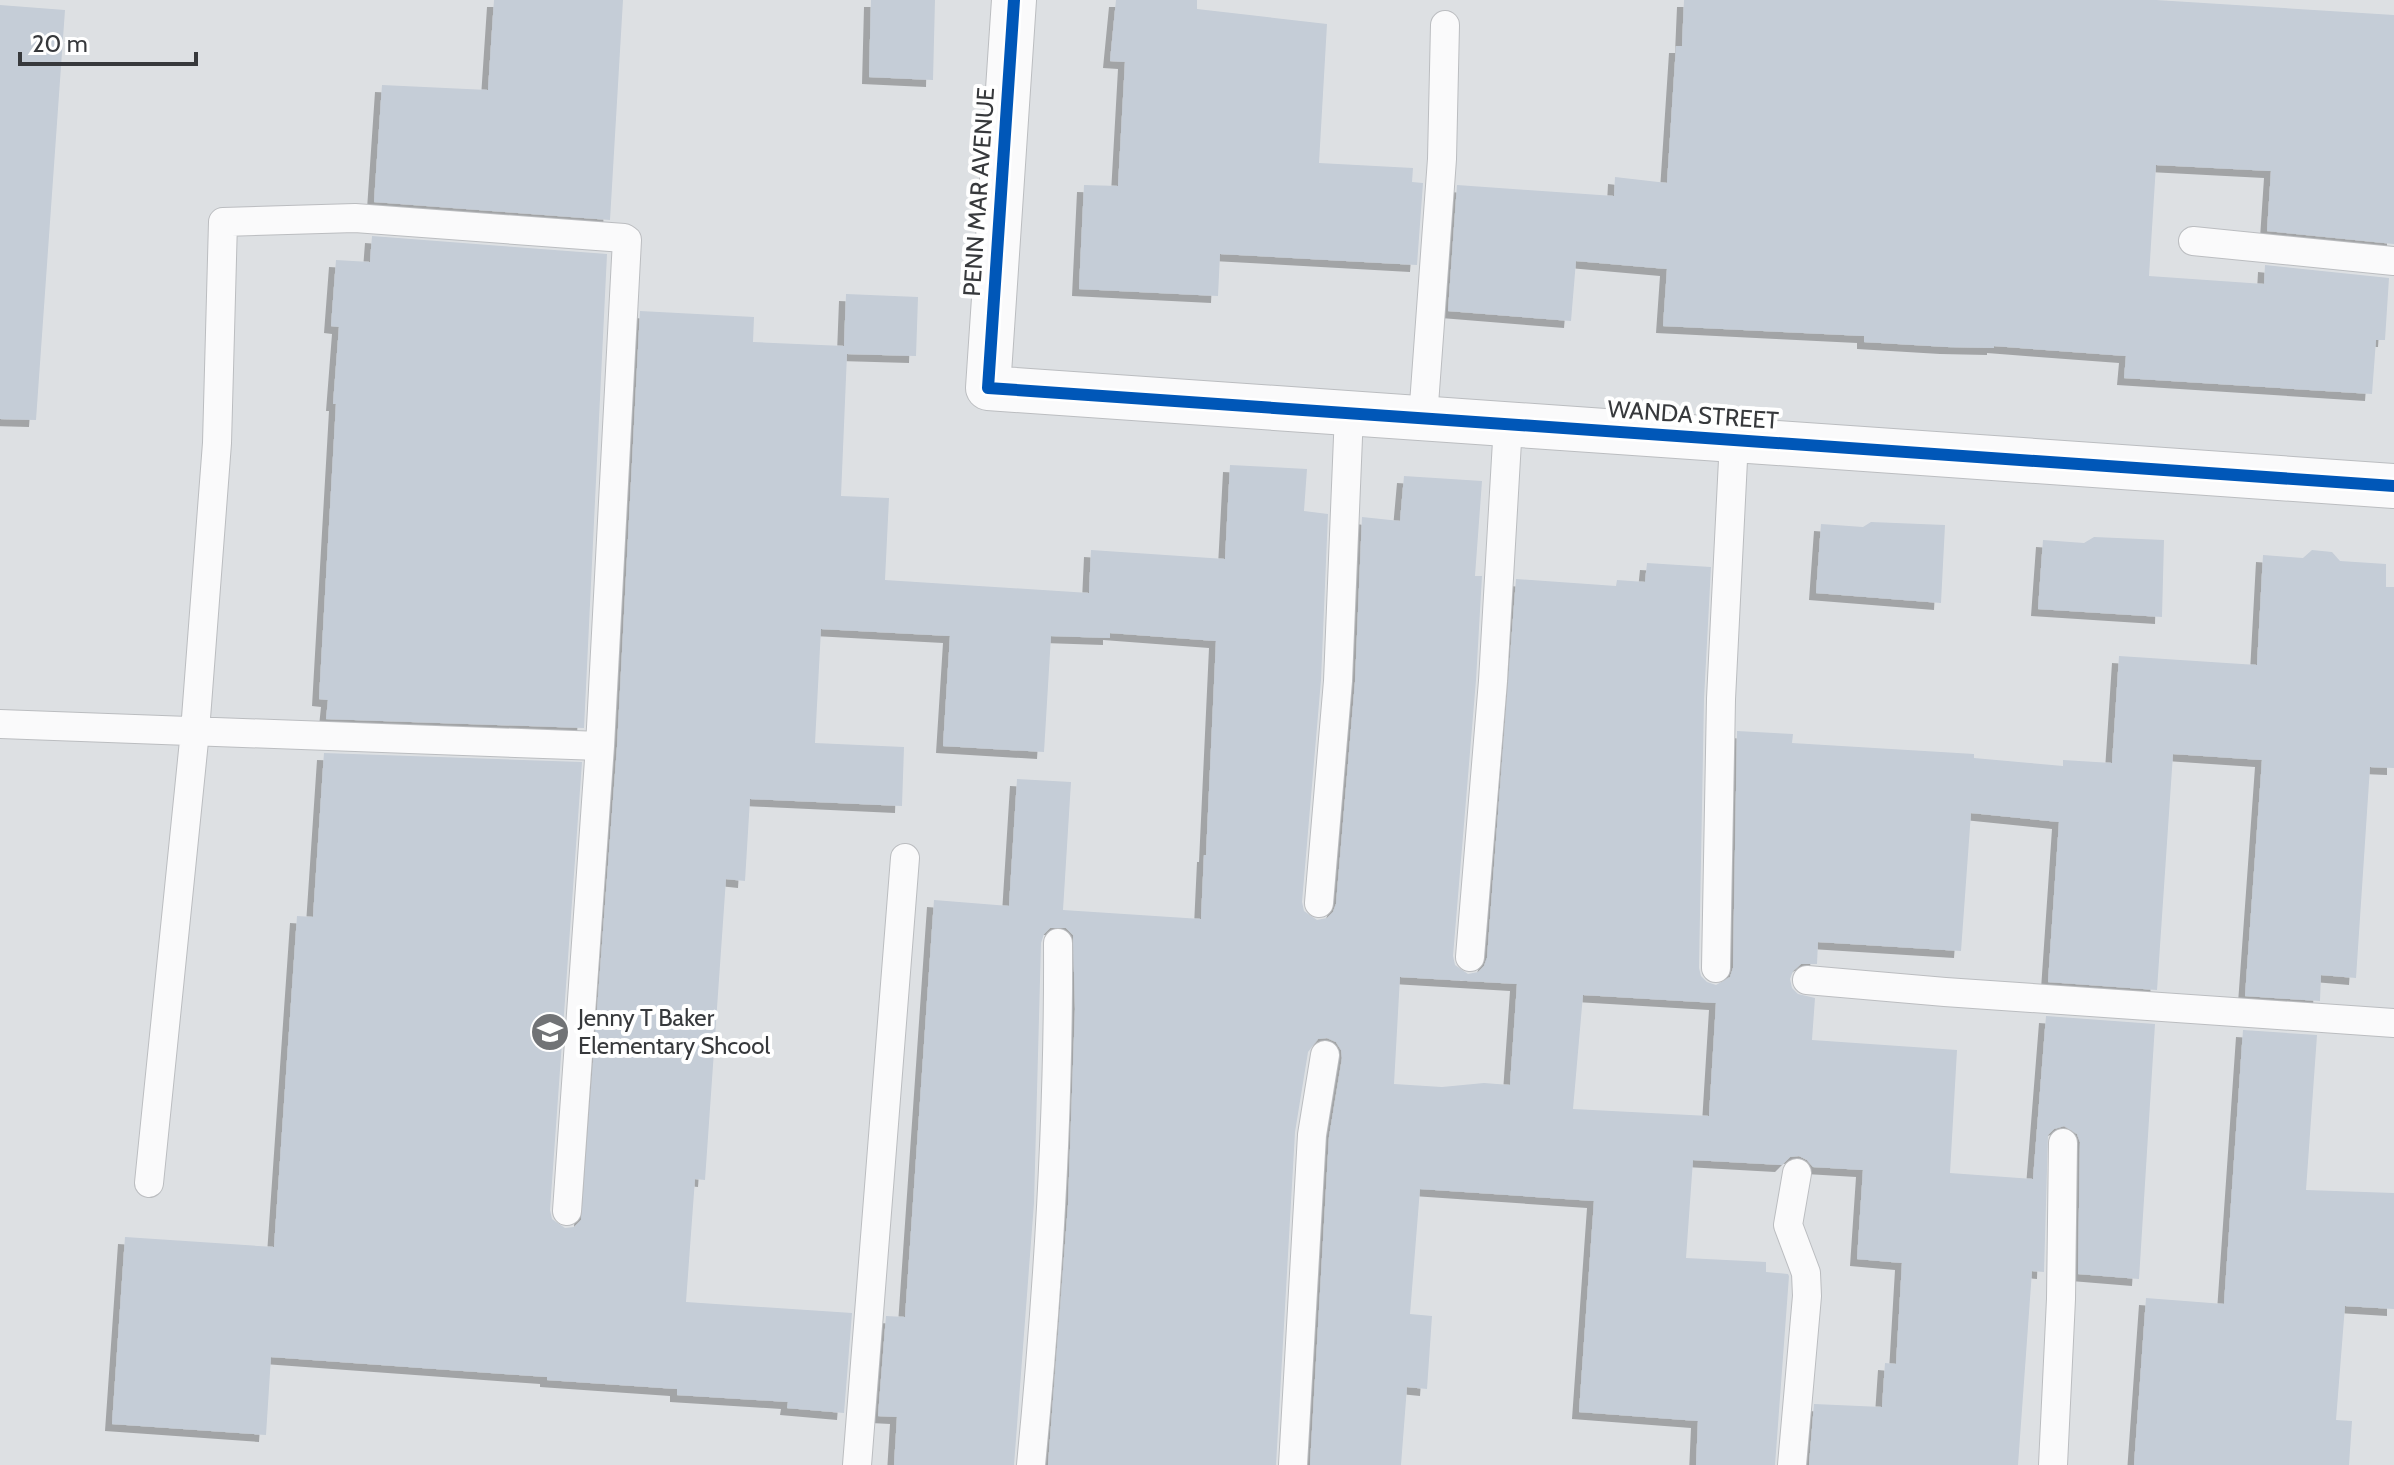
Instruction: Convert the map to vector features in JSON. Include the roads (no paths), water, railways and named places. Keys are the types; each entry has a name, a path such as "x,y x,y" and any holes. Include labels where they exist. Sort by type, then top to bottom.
{"street":[{"name":"PENN MAR AVENUE","path":"988,388 1014,0"},
{"name":"WANDA STREET","path":"988,388 2394,486"}],"lane":[{"path":"1423,418 1442,159 1445,25"},
{"path":"149,1183 195,731 217,443 223,223 355,218 627,240 600,746 567,1211"},
{"path":"2193,241 2394,261"},
{"path":"1319,903 1338,681 1349,413"},
{"path":"1470,957 1493,681 1508,424"},
{"path":"1716,968 1721,699 1734,440"},
{"path":"0,724 600,746"},
{"path":"857,1465 905,858"},
{"path":"1031,1465 1041,1364 1059,1063 1058,943"},
{"path":"1807,980 2394,1023"},
{"path":"1293,1465 1312,1135 1325,1055"},
{"path":"2053,1465 2061,1299 2063,1143"},
{"path":"1792,1465 1807,1296 1806,1273 1788,1225 1797,1173"}],"place":[{"name":"Jenny T Baker Elementary Shcool","path":"550,1032"}]}
